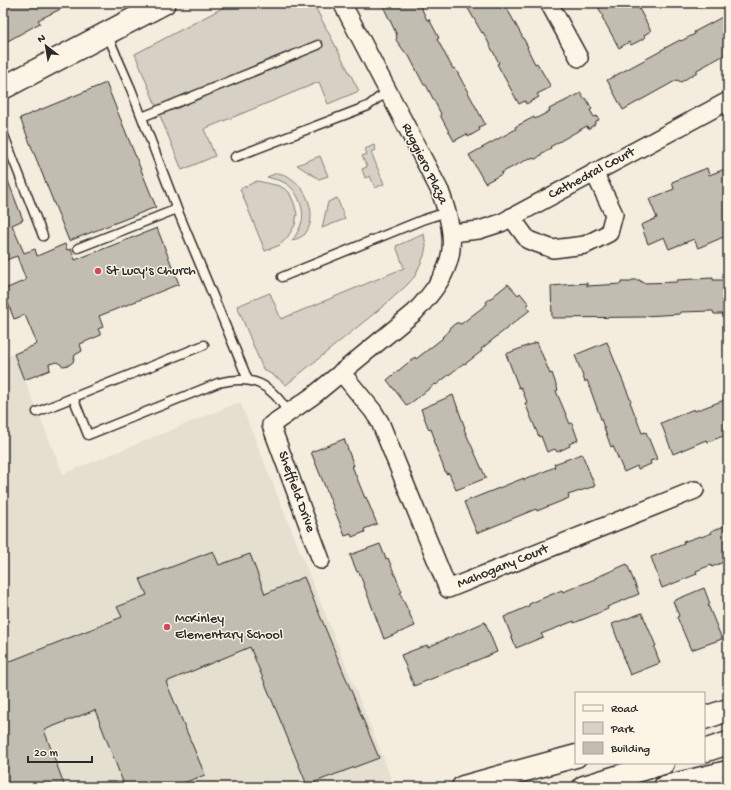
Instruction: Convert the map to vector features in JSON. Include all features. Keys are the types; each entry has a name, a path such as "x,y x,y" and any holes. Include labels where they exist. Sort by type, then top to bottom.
{"main road":[{"path":"3,88 164,3"},
{"path":"705,718 728,710"},
{"path":"705,751 728,743"},
{"path":"463,787 575,756"},
{"path":"584,787 660,764"},
{"path":"665,787 728,772"}],"street":[{"name":"Ruggiero Plaza","path":"271,425 314,395 404,322 427,300 444,276 449,263 452,248 447,212 433,176 342,3"},
{"path":"549,3 579,58"},
{"name":"Cathedral Court","path":"451,233 479,230 500,223 728,101"},
{"path":"511,217 528,240 553,249 585,245 608,233 614,214 594,172"},
{"name":"Mahogany Court","path":"342,372 380,422 448,589 695,490"},
{"name":"Sheffield Drive","path":"271,425 321,560"}],"lane":[{"path":"106,33 142,117 177,209 248,380"},
{"path":"142,117 318,45"},
{"path":"235,158 368,106 378,98 389,93"},
{"path":"3,133 42,236"},
{"path":"78,248 177,209"},
{"path":"282,277 422,220 447,212"},
{"path":"37,412 204,345"},
{"path":"73,397 88,435 218,383 231,380 248,380 263,384 272,391 289,413"}],"shaded area":[{"name":"McKinley Elementary School","path":"14,354 63,474 240,402 392,780 364,787 3,787 3,358"}],"green space":[{"path":"232,3 313,3 359,91 328,104 319,82 204,129 215,156 182,170 135,54"},
{"path":"374,145 376,150 371,152 384,184 375,188 370,176 365,178 362,169 367,167 362,156 367,154 365,149"},
{"path":"320,156 328,176 319,179 297,165"},
{"path":"277,173 295,181 302,188 310,207 311,216 309,226 305,234 292,241 302,221 303,216 301,205 296,194 289,186 281,181 267,177"},
{"path":"257,181 280,186 289,192 297,214 295,225 287,238 280,245 265,251 240,189"},
{"path":"337,198 345,219 322,228 328,202"},
{"path":"424,234 426,246 424,256 415,276 387,303 286,385 263,369 237,306 270,293 281,319 404,268 396,246"}],"building":[{"path":"14,3 73,3 38,20 40,23 6,42 3,37 3,9"},
{"path":"419,3 427,20 429,19 439,38 437,39 453,69 455,68 485,124 479,127 480,130 468,137 467,134 454,141 426,85 424,85 408,54 407,55 396,40 397,35 382,4"},
{"path":"465,3 504,3 528,47 527,48 535,64 537,63 551,87 537,94 539,97 526,104 525,101 519,104 497,64 499,63 483,32 482,33"},
{"path":"596,3 636,3 651,31 644,35 645,38 631,45 629,42 619,48"},
{"path":"694,3 712,3 706,7 704,5 697,8"},
{"path":"726,15 728,18 728,53 697,70 697,72 681,82 677,80 623,110 607,80 680,40 681,41 695,34 694,32"},
{"path":"106,83 156,207 69,241 20,118"},
{"path":"581,93 584,99 586,98 592,109 590,110 594,117 597,116 599,120 596,121 595,124 588,129 587,126 550,147 551,148 542,153 536,159 530,158 485,183 469,155 516,129 515,127 534,117 535,119 550,111 549,109"},
{"name":"St Lucy's Church","path":"3,168 23,220 12,225 24,253 35,249 37,256 65,244 67,250 71,249 75,260 157,228 179,284 99,316 103,327 98,329 101,335 80,344 82,351 75,355 73,362 69,365 63,366 57,362 49,364 50,370 24,380 14,354 37,344 25,315 14,319 3,290 26,280 17,256 3,261"},
{"path":"707,168 709,175 728,168 728,235 698,248 694,239 669,249 664,237 648,244 641,225 657,218 649,199 674,189 672,182"},
{"path":"713,278 713,280 728,280 728,314 714,314 713,311 680,312 680,314 644,316 645,317 552,318 551,286 587,283 587,286 621,284 621,282 631,282 632,280 640,280 643,283 677,282 677,280"},
{"path":"508,284 518,295 520,293 529,304 527,306 530,310 481,349 482,351 407,406 387,380 415,357 416,359 443,338 442,337 456,323 461,324 487,304 486,302"},
{"path":"537,342 550,374 552,373 558,390 556,391 570,424 572,423 578,440 569,444 570,446 557,452 555,449 547,452 541,436 539,437 525,403 527,402 521,387 519,388 506,354"},
{"path":"607,342 631,401 630,402 642,433 646,432 657,459 650,461 651,464 638,469 637,466 624,472 613,446 611,447 587,380 585,382 575,355"},
{"path":"453,395 465,428 464,429 486,478 456,490 449,473 446,474 433,440 435,440 431,429 429,430 421,409"},
{"path":"728,396 728,434 708,442 706,440 673,454 661,423 694,409 695,411 727,399 726,397"},
{"path":"344,439 354,466 352,466 377,524 364,529 365,532 352,537 351,534 345,536 311,452"},
{"path":"582,454 595,486 568,495 569,498 537,511 536,509 477,533 464,502 524,478 524,480 555,467 554,464"},
{"path":"728,525 728,560 712,567 711,565 696,571 697,574 662,588 651,557 684,544 683,542 712,533 711,531"},
{"path":"380,544 386,559 388,558 402,592 400,593 415,626 384,639 359,572 357,572 350,555"},
{"path":"213,551 219,565 250,554 265,594 304,577 379,758 307,785 250,647 166,682 205,775 172,787 125,787 95,710 44,730 65,787 3,787 3,664 122,617 117,607 147,595 140,579"},
{"path":"627,564 639,594 574,623 574,621 541,634 543,637 516,648 504,617 529,606 529,604 562,590 563,592 595,579"},
{"path":"704,588 710,604 708,605 722,639 691,650 677,617 679,616 673,601"},
{"path":"642,613 656,646 654,647 660,663 630,675 612,624"},
{"path":"485,622 497,652 414,686 401,655 427,645 428,647"}],"place":[{"name":"St Lucy's Church","path":"98,271"},
{"name":"McKinley Elementary School","path":"167,627"}]}
